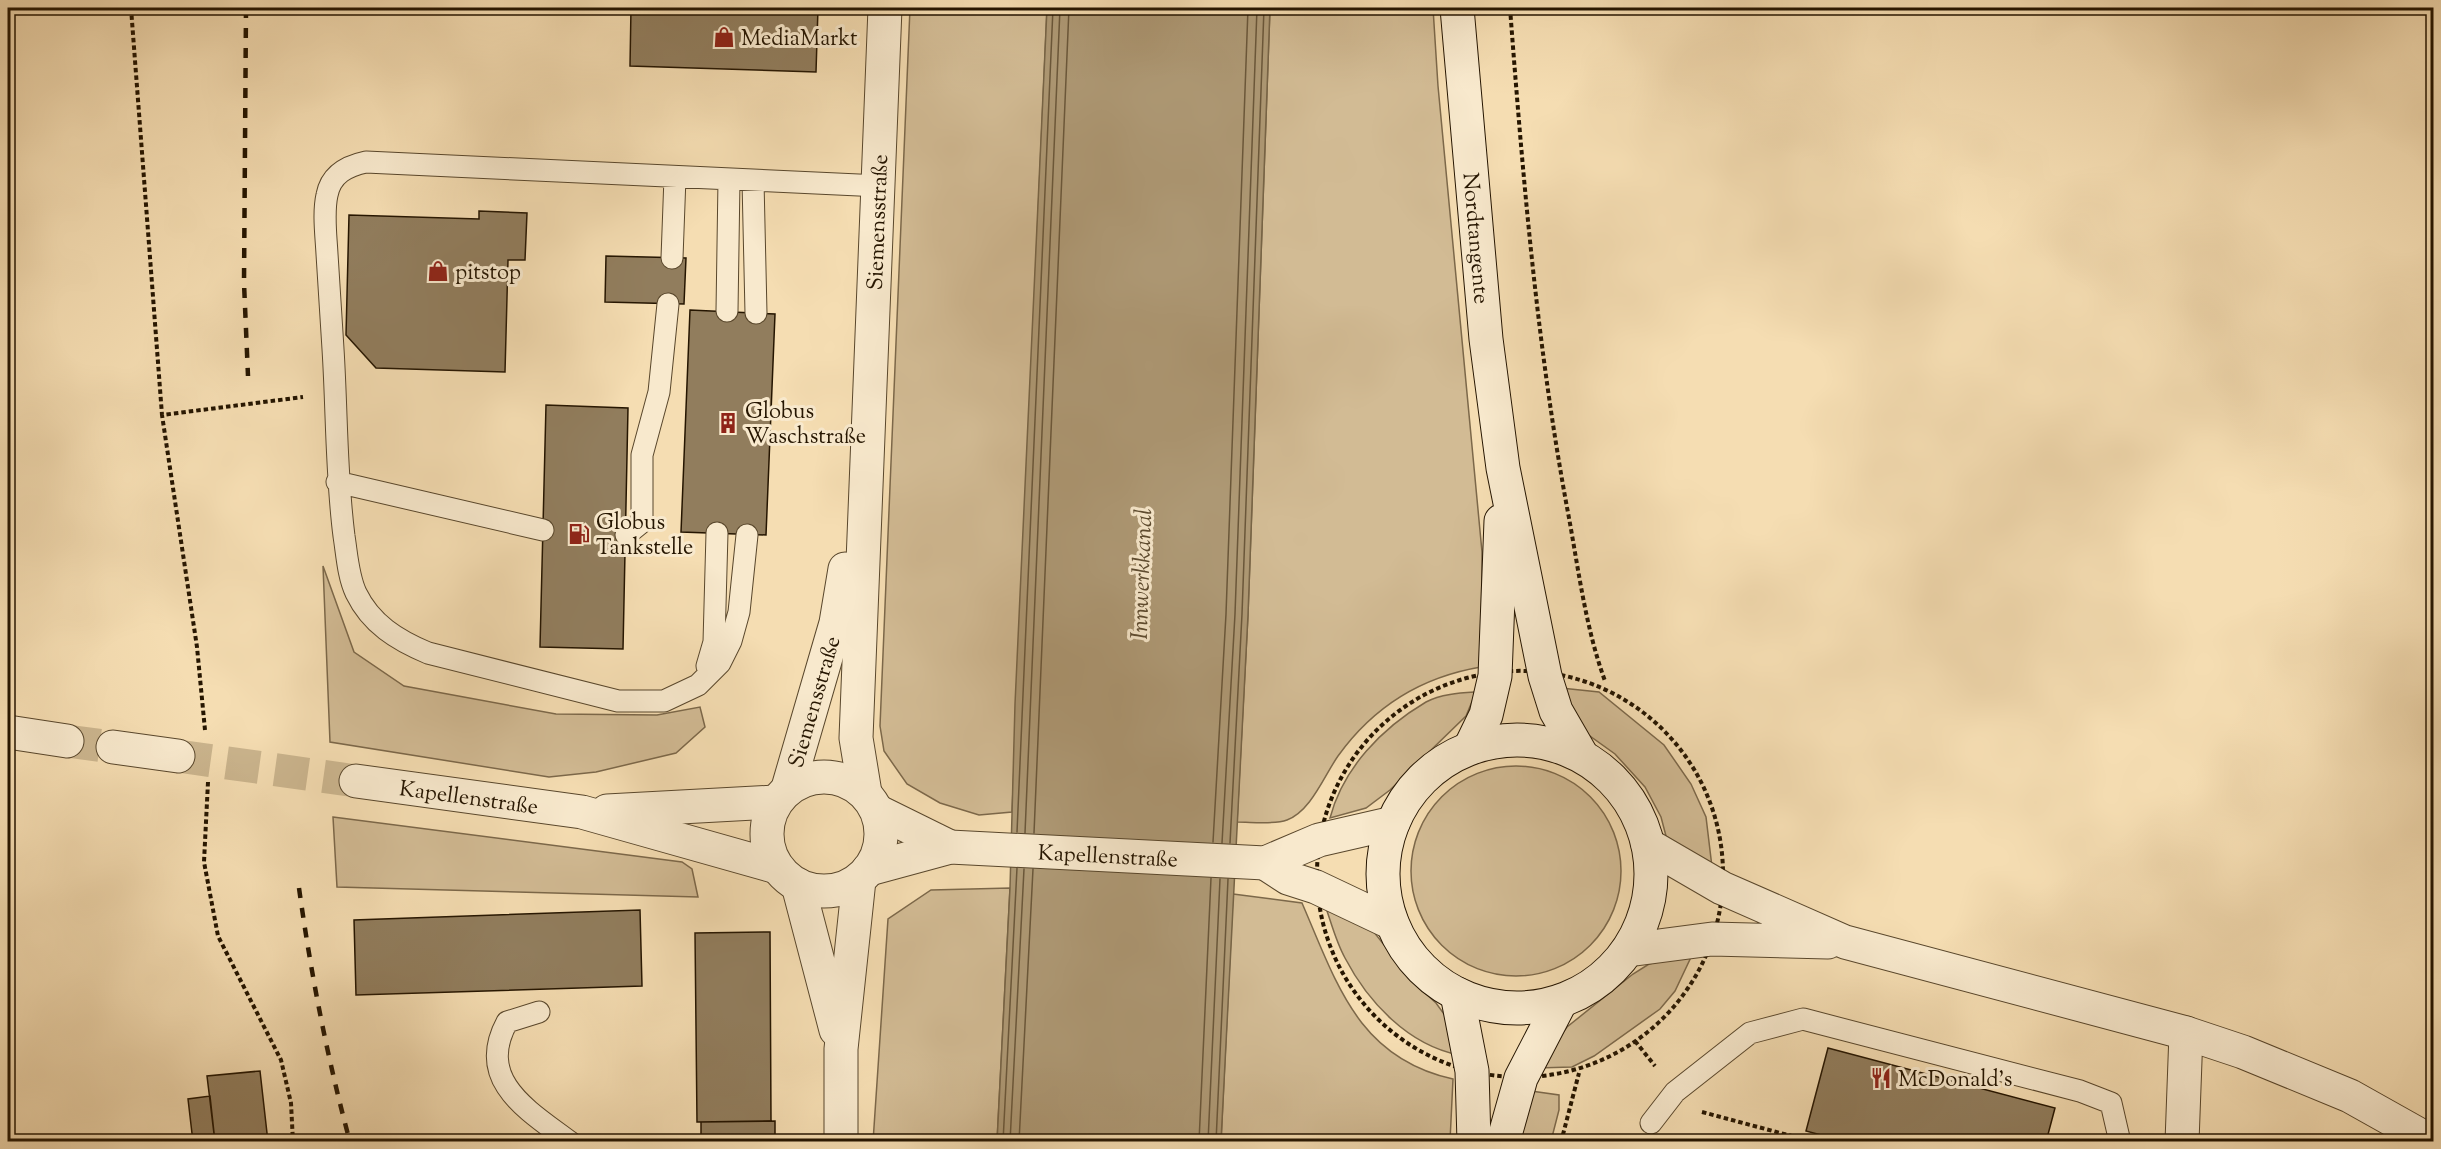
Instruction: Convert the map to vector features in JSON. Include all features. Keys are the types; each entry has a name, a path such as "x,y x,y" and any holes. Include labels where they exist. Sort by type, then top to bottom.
{"street":[{"name":"Siemensstraße","path":"871,802 856,738 880,186 885,8"},
{"name":"Nordtangente","path":"1457,8 1486,339 1503,468 1545,676 1556,711 1582,756"},
{"name":"Siemensstraße","path":"782,795 836,623 868,437"},
{"name":"Nordtangente","path":"1470,748 1486,715 1495,676 1503,468"},
{"path":"8,732 67,741"},
{"name":"Nordtangente","path":"1508,740 1527,740 1546,742 1582,756 1612,779 1625,794 1643,827 1648,845 1651,889 1647,911 1628,951 1592,986 1560,1001 1519,1009 1498,1008 1457,994 1440,984 1412,957 1392,923 1385,898 1383,873 1386,848 1393,823 1412,791 1424,777 1470,748 1508,740"},
{"path":"113,747 178,756"},
{"path":"841,1049 787,876 769,851 766,834 768,818 782,795 802,780 827,776 852,783 871,802 881,825 881,841 864,874 841,1049 841,1142"},
{"name":"Kapellenstraße","path":"356,781 582,812 730,856 787,876"},
{"name":"Kapellenstraße","path":"582,812 782,795"},
{"name":"Kapellenstraße","path":"871,802 950,847"},
{"name":"Kapellenstraße","path":"864,874 950,847 1265,863 1319,840 1393,823"},
{"path":"1648,845 1722,888 1845,942 2186,1033 2243,1052 2350,1096 2432,1142"},
{"name":"Kapellenstraße","path":"1265,863 1288,878 1316,887 1392,923"},
{"path":"787,876 813,891 829,891 844,888 864,874"},
{"path":"1628,951 1712,939 1845,942"},
{"path":"1457,994 1472,1071 1474,1142"},
{"path":"1503,1142 1521,1078 1560,1001"},
{"path":"2182,1142 2186,1033"}],"lane":[{"path":"747,534 739,612 731,641 720,663 698,686 664,700 618,700 428,653 405,644 382,628 368,614 356,592 349,568 337,482 336,391 325,224 327,193 335,177 347,166 366,162 880,186"},
{"path":"672,258 675,177"},
{"path":"727,311 729,180"},
{"path":"753,181 756,313"},
{"path":"626,534 642,522 642,455 659,392 668,304"},
{"path":"337,482 543,530"},
{"path":"698,686 714,642 717,533"},
{"path":"539,1012 507,1022 500,1035 497,1057 501,1075 515,1101 570,1142"},
{"path":"1651,1123 1675,1092 1750,1033 1803,1019 2080,1091 2111,1103 2120,1142"}],"path":[{"path":"130,8 162,415 197,647 206,735"},
{"path":"1510,8 1530,258 1555,443 1592,645 1606,682 1580,676 1495,676 1455,682 1424,693 1400,706 1382,722 1340,773 1328,804 1319,840 1316,887 1332,943 1347,975 1371,1010 1402,1039 1439,1060 1472,1071 1521,1078 1579,1073 1561,1142"},
{"path":"162,415 251,405 336,391"},
{"path":"208,780 204,862 218,936 281,1060 291,1103 293,1142"}],"shaded area":[{"path":"910,8 1047,8 1012,812 979,815 940,803 907,784 884,751 880,726"},
{"path":"1270,8 1433,8 1438,86 1482,552 1481,667 1438,678 1400,696 1367,722 1352,738 1303,809 1287,820 1263,823 1237,822 1248,615"},
{"path":"323,566 354,652 404,686 556,714 657,715 700,707 705,727 676,753 596,772 549,777 330,742"},
{"path":"1561,688 1599,692 1664,745 1691,784 1706,817 1712,867 1666,836 1661,817 1645,787 1615,754 1576,726"},
{"path":"1476,692 1466,716 1390,790 1366,808 1330,818 1344,782 1354,766 1394,724 1432,699 1451,694"},
{"path":"1516,766 1536,768 1565,778 1583,790 1597,804 1613,831 1619,851 1621,871 1619,891 1609,920 1597,938 1583,952 1556,968 1536,974 1516,976 1496,974 1467,964 1449,952 1435,938 1419,911 1413,891 1411,871 1413,851 1423,822 1435,804 1449,790 1476,774 1496,768"},
{"path":"333,817 682,862 692,869 698,897 337,887"},
{"path":"1010,888 997,1141 873,1142 888,919 931,890"},
{"path":"1233,894 1302,903 1340,989 1355,1014 1373,1035 1394,1054 1421,1069 1453,1079 1450,1141 1221,1142"},
{"path":"1325,905 1366,922 1415,984 1436,1003 1452,1025 1459,1055 1423,1042 1407,1032 1378,1005 1365,990 1345,958"},
{"path":"1693,953 1675,991 1660,1009 1594,1056 1572,1067 1537,1068 1567,1027 1633,974 1649,964"},
{"path":"1531,1091 1559,1095 1559,1110 1551,1141 1519,1142"}],"water":[{"name":"Innwerkkanal","path":"1047,8 1270,8 1248,615 1221,1141 997,1142"}],"building":[{"name":"MediaMarkt","path":"631,8 818,8 816,72 630,66"},
{"path":"479,211 527,213 525,260 508,260 505,372 376,368 346,335 349,215 479,219"},
{"path":"606,256 686,258 684,304 605,302"},
{"name":"Globus Waschstraße","path":"690,310 775,314 766,535 681,532"},
{"path":"546,405 628,408 623,649 540,647"},
{"path":"640,910 642,986 356,995 354,920"},
{"path":"770,932 771,1121 697,1122 695,933"},
{"name":"McDonald's","path":"1828,1048 2055,1108 2046,1142 1847,1142 1806,1131"},
{"path":"260,1071 268,1142 215,1142 207,1076"},
{"path":"210,1096 215,1142 193,1142 188,1099"},
{"path":"775,1121 775,1142 701,1142 701,1122"},
{"path":"2048,1135 2071,1142 2046,1142"}],"tunnel":[{"path":"67,741 113,747"},
{"path":"178,756 356,781"}],"railway":[{"path":"246,8 244,283 248,376"},
{"path":"299,888 320,1015 350,1142"}],"place":[{"name":"MediaMarkt","path":"724,37"},
{"name":"pitstop","path":"438,271"},
{"name":"Globus Waschstraße","path":"728,423"},
{"name":"Globus Tankstelle","path":"579,534"},
{"name":"McDonald's","path":"1881,1078"}]}
